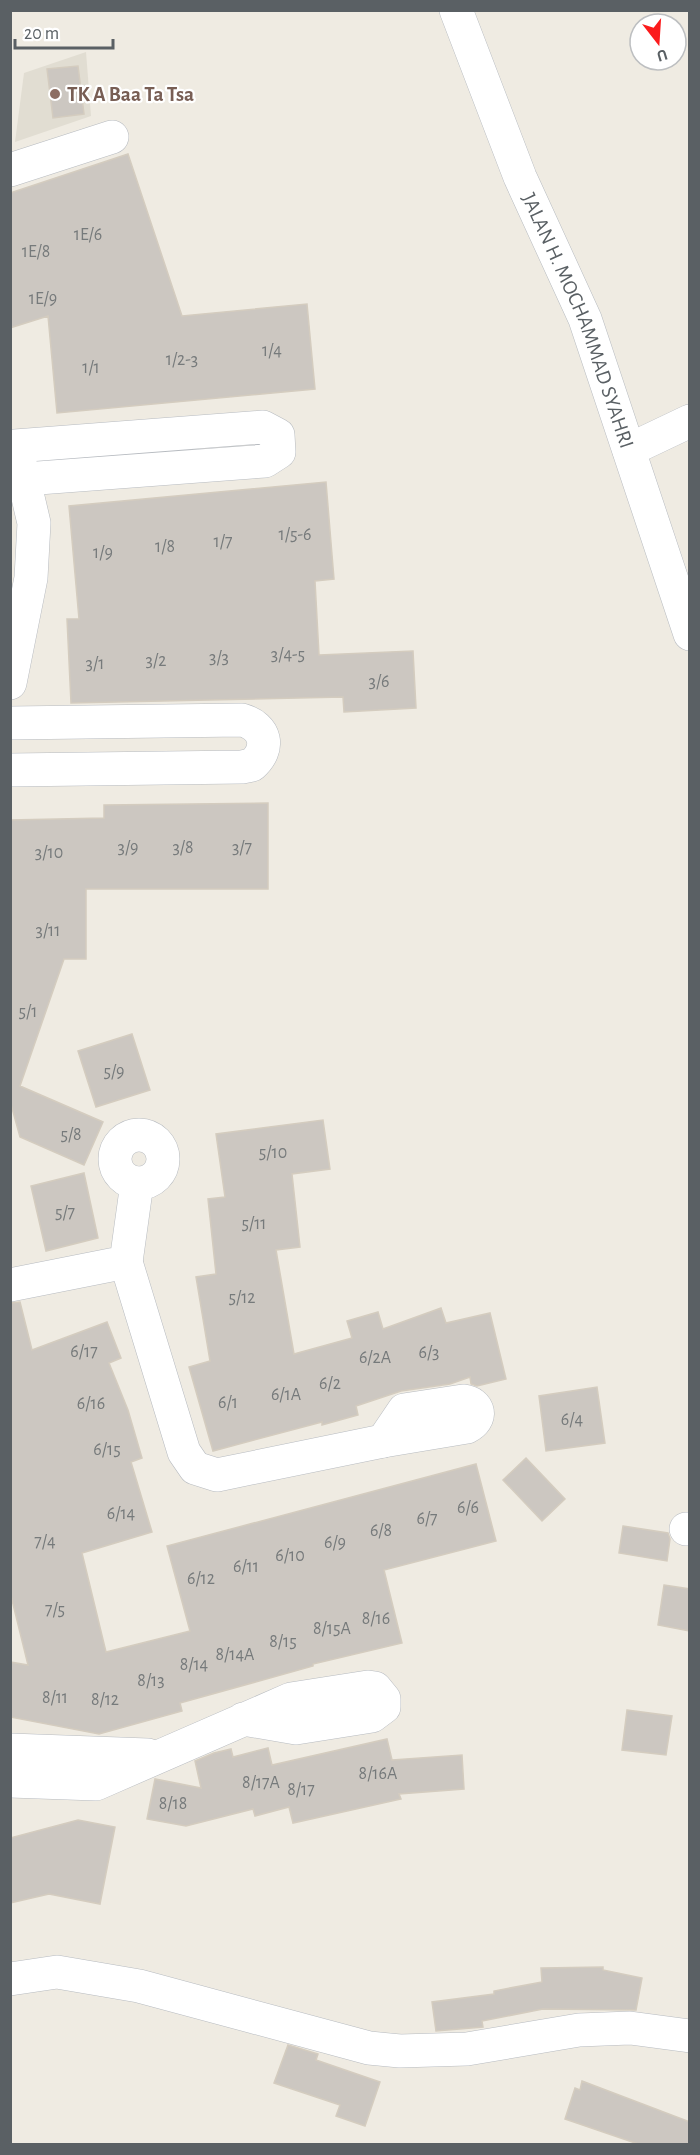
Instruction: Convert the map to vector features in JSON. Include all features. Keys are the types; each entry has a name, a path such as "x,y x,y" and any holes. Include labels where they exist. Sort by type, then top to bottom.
{"street":[{"name":"JALAN H. MOCHAMMAD SYAHRI","path":"456,10 520,177 585,319 690,634"},
{"path":"10,170 112,137"},
{"path":"629,450 690,421"},
{"path":"10,683 21,578 34,523 25,479 13,442 263,428 278,435 280,444 279,452 265,461 25,479"},
{"path":"10,723 242,720 260,729 264,738 264,748 260,758 252,765 242,767 10,770"},
{"path":"137,1183 126,1262 183,1452 195,1468 216,1475 383,1441"},
{"path":"10,1285 126,1262"},
{"path":"10,1781 94,1769 159,1755 243,1719"},
{"path":"10,1749 94,1769"},
{"path":"10,1979 57,1972 139,1986 369,2048 400,2051 466,2049 579,2030 630,2028 690,2036"}],"shaded area":[{"name":"TK A Baa Ta Tsa","path":"86,52 91,116 15,142 24,73"}],"building":[{"path":"78,66 84,114 53,118 47,69"},
{"path":"128,154 182,316 307,304 315,389 57,413 48,316 10,328 10,193"},
{"path":"326,482 334,579 315,581 319,655 413,651 416,708 344,712 343,697 71,703 67,619 79,619 69,506"},
{"path":"268,803 268,889 86,889 86,959 64,959 20,1086 103,1122 84,1165 20,1137 10,1101 10,820 104,818 104,805"},
{"path":"132,1034 150,1090 96,1107 78,1051"},
{"path":"323,1120 330,1169 292,1174 300,1247 276,1250 294,1354 352,1338 347,1321 378,1312 383,1329 441,1308 446,1323 490,1313 506,1379 477,1386 471,1384 470,1377 450,1384 401,1391 356,1406 358,1415 322,1425 322,1422 213,1451 189,1367 210,1361 196,1277 216,1274 208,1199 225,1197 216,1134"},
{"path":"84,1173 98,1238 46,1251 31,1186"},
{"path":"20,1302 32,1350 107,1322 121,1358 109,1363 128,1410 142,1458 131,1462 152,1532 82,1553 106,1652 190,1631 167,1546 476,1464 496,1541 384,1570 402,1643 313,1664 313,1666 180,1703 182,1711 99,1734 10,1717 10,1662 28,1665 10,1592 10,1303"},
{"path":"597,1387 605,1443 546,1451 539,1396"},
{"path":"526,1458 565,1499 542,1521 503,1480"},
{"path":"623,1526 668,1533 670,1539 667,1561 619,1553"},
{"path":"664,1585 690,1589 690,1631 658,1625"},
{"path":"627,1710 672,1716 666,1755 622,1750"},
{"path":"387,1739 392,1760 462,1755 464,1789 399,1794 401,1799 293,1823 289,1807 255,1816 253,1809 186,1826 147,1819 155,1779 201,1788 195,1761 214,1753 231,1749 233,1757 268,1748 272,1765"},
{"path":"78,1820 115,1827 100,1904 49,1894 10,1903 10,1838"},
{"path":"603,1967 603,1970 642,1978 636,2010 543,2009 482,2021 483,2027 436,2031 432,2002 494,1994 494,1991 542,1982 541,1968"},
{"path":"288,2045 318,2054 316,2060 380,2082 365,2126 336,2116 340,2105 274,2083"},
{"path":"582,2081 690,2122 690,2145 641,2145 565,2119 575,2088 580,2090"}],"place":[{"name":"TK A Baa Ta Tsa","path":"55,94"}]}
